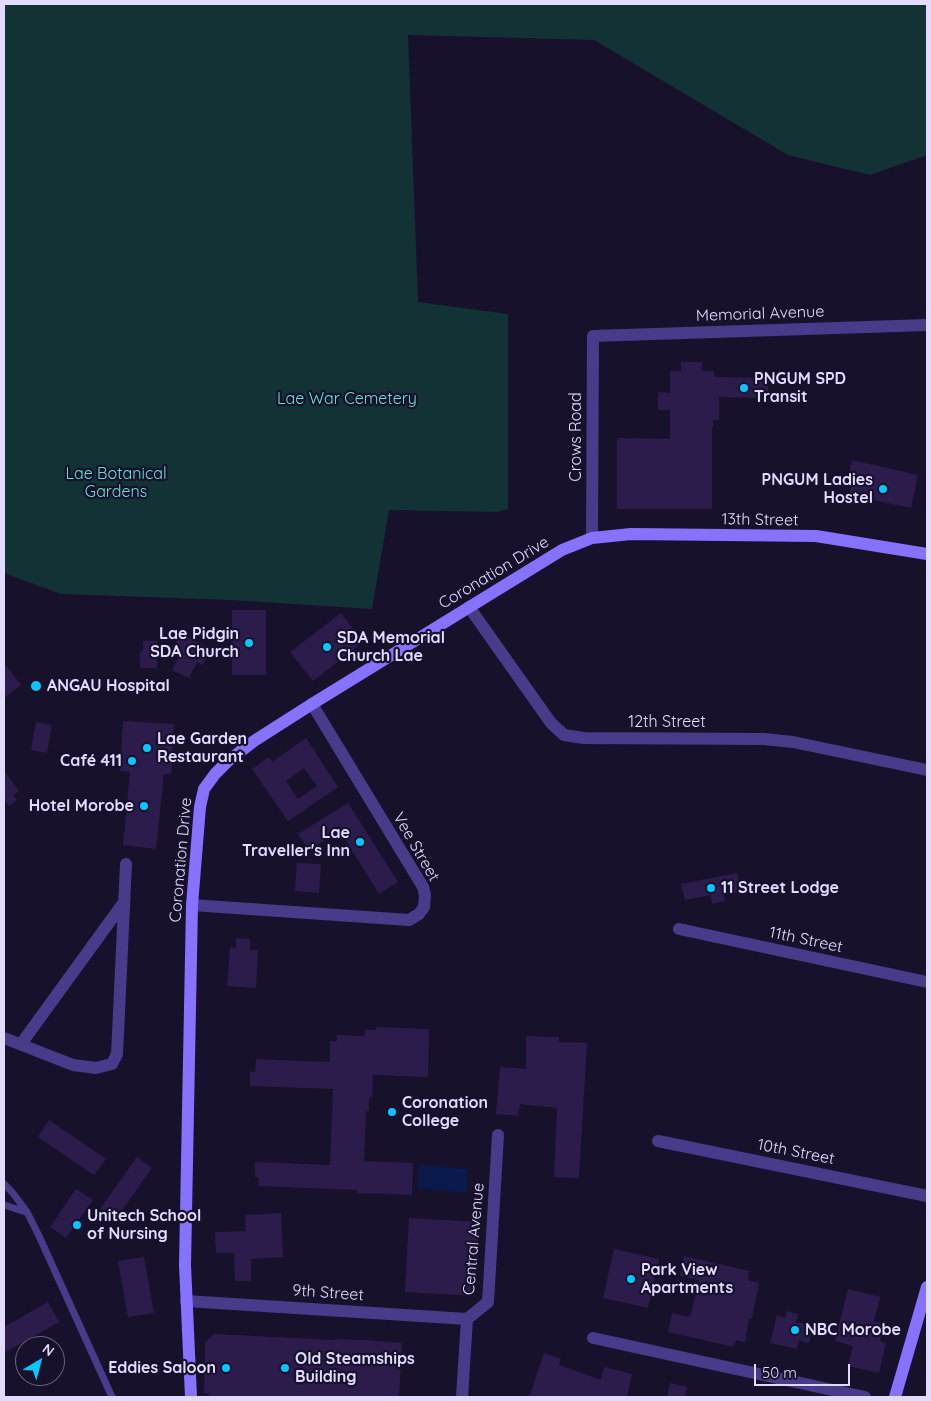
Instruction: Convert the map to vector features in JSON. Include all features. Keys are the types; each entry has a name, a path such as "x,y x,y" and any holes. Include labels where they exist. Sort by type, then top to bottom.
{"street":[{"name":"Memorial Avenue","path":"594,336 927,325"},
{"name":"Crows Road","path":"592,538 594,336"},
{"name":"13th Street","path":"592,538 632,534 816,536 927,554"},
{"name":"Coronation Drive","path":"191,1397 185,1256 192,905 200,807 204,789 228,761 254,741 562,550 592,538"},
{"name":"12th Street","path":"470,607 551,723 564,735 584,738 793,742 927,770"},
{"name":"Vee Street","path":"192,905 409,920 419,914 424,907 425,895 422,886 312,704"},
{"path":"4,1038 73,1065 96,1068 112,1064 117,1054 126,864"},
{"path":"21,1044 124,902"},
{"name":"11th Street","path":"679,929 927,982"},
{"name":"Central Avenue","path":"462,1397 467,1319 488,1302 498,1135"},
{"name":"10th Street","path":"658,1141 927,1196"},
{"path":"895,1397 927,1287"},
{"name":"9th Street","path":"186,1300 467,1319"},
{"path":"593,1338 865,1397"}],"lane":[{"path":"4,1184 27,1212 48,1254 112,1397"},
{"path":"4,1205 27,1212"}],"green space":[{"path":"4,4 927,4 927,155 870,175 788,155 594,40 408,35 418,302 508,314 508,509 497,512 389,510 372,609 231,600 61,594 4,573"}],"water":[{"path":"419,1165 468,1169 467,1193 417,1188"}],"building":[{"path":"681,362 702,362 702,371 714,371 714,377 768,378 768,398 719,397 719,420 713,420 712,427 712,509 617,509 617,438 670,439 670,410 658,410 658,392 670,393 670,371 681,371"},
{"name":"PNGUM Ladies Hostel","path":"852,460 918,475 911,508 849,495 852,482 847,481"},
{"name":"Lae Pidgin SDA Church","path":"232,610 266,610 266,675 232,675"},
{"name":"SDA Memorial Church Lae","path":"341,613 363,642 313,681 290,652"},
{"path":"181,634 210,649 203,665 197,662 189,678 172,670 181,651 174,647"},
{"path":"143,641 157,641 157,668 140,668 140,651 143,652"},
{"path":"4,663 21,685 4,698"},
{"path":"123,721 174,724 171,774 164,774 156,849 123,845 130,772 120,771"},
{"path":"36,722 52,725 47,753 31,750"},
{"path":"306,738 338,787 288,821 252,769 269,757 272,762","holes":["304,768 317,786 298,799 286,781"]},
{"path":"4,770 19,791 13,795 17,800 9,806 4,802"},
{"name":"Lae Traveller's Inn","path":"348,803 398,882 379,894 340,831 309,850 298,834"},
{"name":"Lae Traveller's Inn","path":"297,863 321,864 319,893 295,891"},
{"name":"11 Street Lodge","path":"737,873 741,891 724,895 725,901 712,904 710,895 685,900 681,884"},
{"path":"236,938 250,939 250,950 258,950 256,988 227,986 230,947 236,948"},
{"path":"376,1027 429,1029 428,1077 373,1075 372,1097 369,1097 369,1111 366,1111 364,1161 413,1163 412,1195 357,1193 357,1190 258,1186 259,1177 255,1177 255,1162 330,1165 333,1089 250,1086 250,1072 255,1072 256,1059 330,1062 330,1041 337,1041 337,1035 365,1036 365,1030 376,1030"},
{"path":"526,1036 559,1037 559,1042 587,1043 579,1178 554,1177 557,1108 520,1104 518,1116 496,1114 500,1067 526,1069"},
{"path":"49,1120 106,1159 94,1175 38,1137"},
{"path":"137,1157 152,1168 115,1220 100,1209"},
{"path":"76,1189 93,1200 66,1238 50,1227"},
{"path":"281,1213 283,1257 251,1259 251,1281 235,1281 234,1253 216,1253 215,1232 246,1231 245,1215"},
{"path":"409,1218 479,1222 475,1296 405,1292"},
{"name":"Park View Apartments","path":"614,1249 659,1259 648,1308 603,1298"},
{"path":"684,1256 749,1271 748,1280 759,1283 752,1319 749,1319 745,1342 736,1340 734,1347 668,1332 672,1313 690,1317 699,1280 680,1276"},
{"path":"144,1257 154,1313 128,1317 118,1261"},
{"path":"848,1289 880,1297 874,1321 884,1323 880,1341 886,1343 879,1373 848,1366 853,1346 835,1341"},
{"path":"48,1302 59,1322 34,1336 15,1336 15,1347 4,1353 4,1327"},
{"name":"NBC Morobe","path":"787,1311 798,1314 796,1322 813,1326 809,1343 799,1340 797,1349 770,1343 777,1315 785,1318"},
{"path":"214,1334 402,1343 399,1397 208,1397 209,1393 204,1393 205,1342"},
{"path":"544,1353 561,1359 559,1365 601,1380 604,1367 632,1374 627,1397 529,1397"},
{"path":"670,1383 687,1387 685,1397 667,1397"}],"place":[{"name":"PNGUM SPD Transit","path":"744,388"},
{"name":"PNGUM Ladies Hostel","path":"883,489"},
{"name":"Lae Pidgin SDA Church","path":"249,643"},
{"name":"SDA Memorial Church Lae","path":"327,647"},
{"name":"ANGAU Hospital","path":"36,686"},
{"name":"Lae Garden Restaurant","path":"147,748"},
{"name":"Café 411","path":"132,761"},
{"name":"Hotel Morobe","path":"144,806"},
{"name":"Lae Traveller's Inn","path":"360,842"},
{"name":"11 Street Lodge","path":"711,888"},
{"name":"Coronation College","path":"392,1112"},
{"name":"Unitech School of Nursing","path":"77,1225"},
{"name":"Park View Apartments","path":"631,1279"},
{"name":"NBC Morobe","path":"795,1330"},
{"name":"Eddies Saloon","path":"226,1368"},
{"name":"Old Steamships Building","path":"285,1368"}],"park label":[{"name":"Lae War Cemetery","path":"347,399"},
{"name":"Lae Botanical Gardens","path":"116,483"}]}
